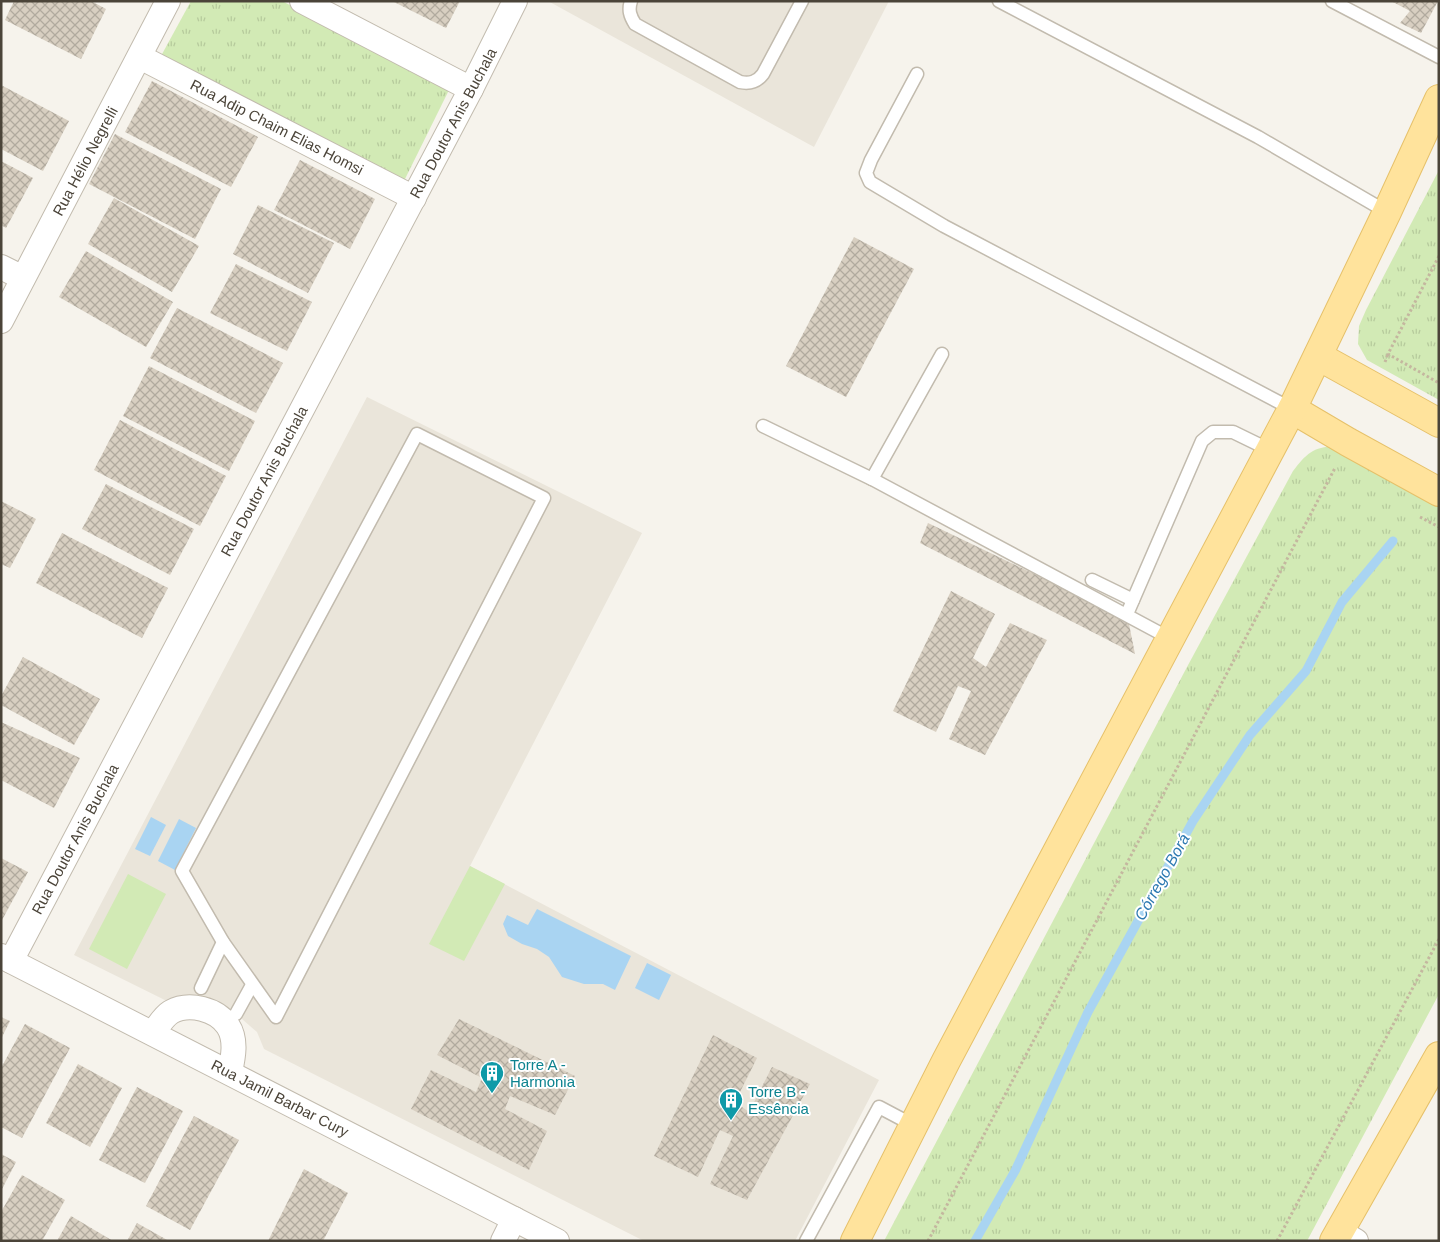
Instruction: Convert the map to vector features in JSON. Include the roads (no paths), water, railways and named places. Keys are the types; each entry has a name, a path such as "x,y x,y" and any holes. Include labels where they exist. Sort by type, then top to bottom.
{"main road":[{"path":"855,1241 913,1125 1292,409 1439,99"},
{"path":"1318,356 1439,423"},
{"path":"1292,409 1439,492"},
{"path":"1343,1238 1439,1056"}],"street":[{"name":"Rua Hélio Negrelli","path":"1,321 168,1"},
{"path":"302,1 471,89"},
{"name":"Rua Doutor Anis Buchala","path":"6,958 414,198 516,1"},
{"name":"Rua Adip Chaim Elias Homsi","path":"140,57 414,198"},
{"path":"1,267 23,278"},
{"name":"Rua Jamil Barbar Cury","path":"6,958 558,1241"},
{"path":"154,1033 162,1020 171,1012 196,998 204,1009 232,1020 234,1048 230,1072"},
{"path":"503,1241 514,1219"}],"lane":[{"path":"631,1 630,17 635,24 740,82 747,83 760,79 802,1"},
{"path":"999,1 1258,137 1387,212"},
{"path":"1332,1 1439,57"},
{"path":"917,74 871,160 866,173 870,182 944,226 1292,409"},
{"path":"872,479 942,354"},
{"path":"763,426 872,479 1171,639"},
{"path":"1126,614 1202,441 1213,432 1233,432 1270,450"},
{"path":"417,434 544,498 276,1017 252,985 223,942 182,871 417,434"},
{"path":"1092,580 1133,600"},
{"path":"196,998 223,942"},
{"path":"232,1020 252,985"},
{"path":"805,1234 878,1107 913,1125"}],"water":[{"path":"151,817 166,825 150,856 135,849"},
{"path":"179,819 196,828 175,870 158,861"},
{"path":"537,909 631,956 615,990 603,984 584,984 562,977 549,957 537,949 522,944 508,936 503,924 507,915 528,925"},
{"path":"647,963 671,975 659,1000 635,988"}],"waterway":[{"name":"Córrego Borá","path":"975,1241 1015,1171 1088,1012 1193,821 1250,735 1306,671 1342,602 1393,541"}],"place":[{"name":"Torre A - Harmonia","path":"492,1094"},
{"name":"Torre B - Essência","path":"731,1121"}]}
